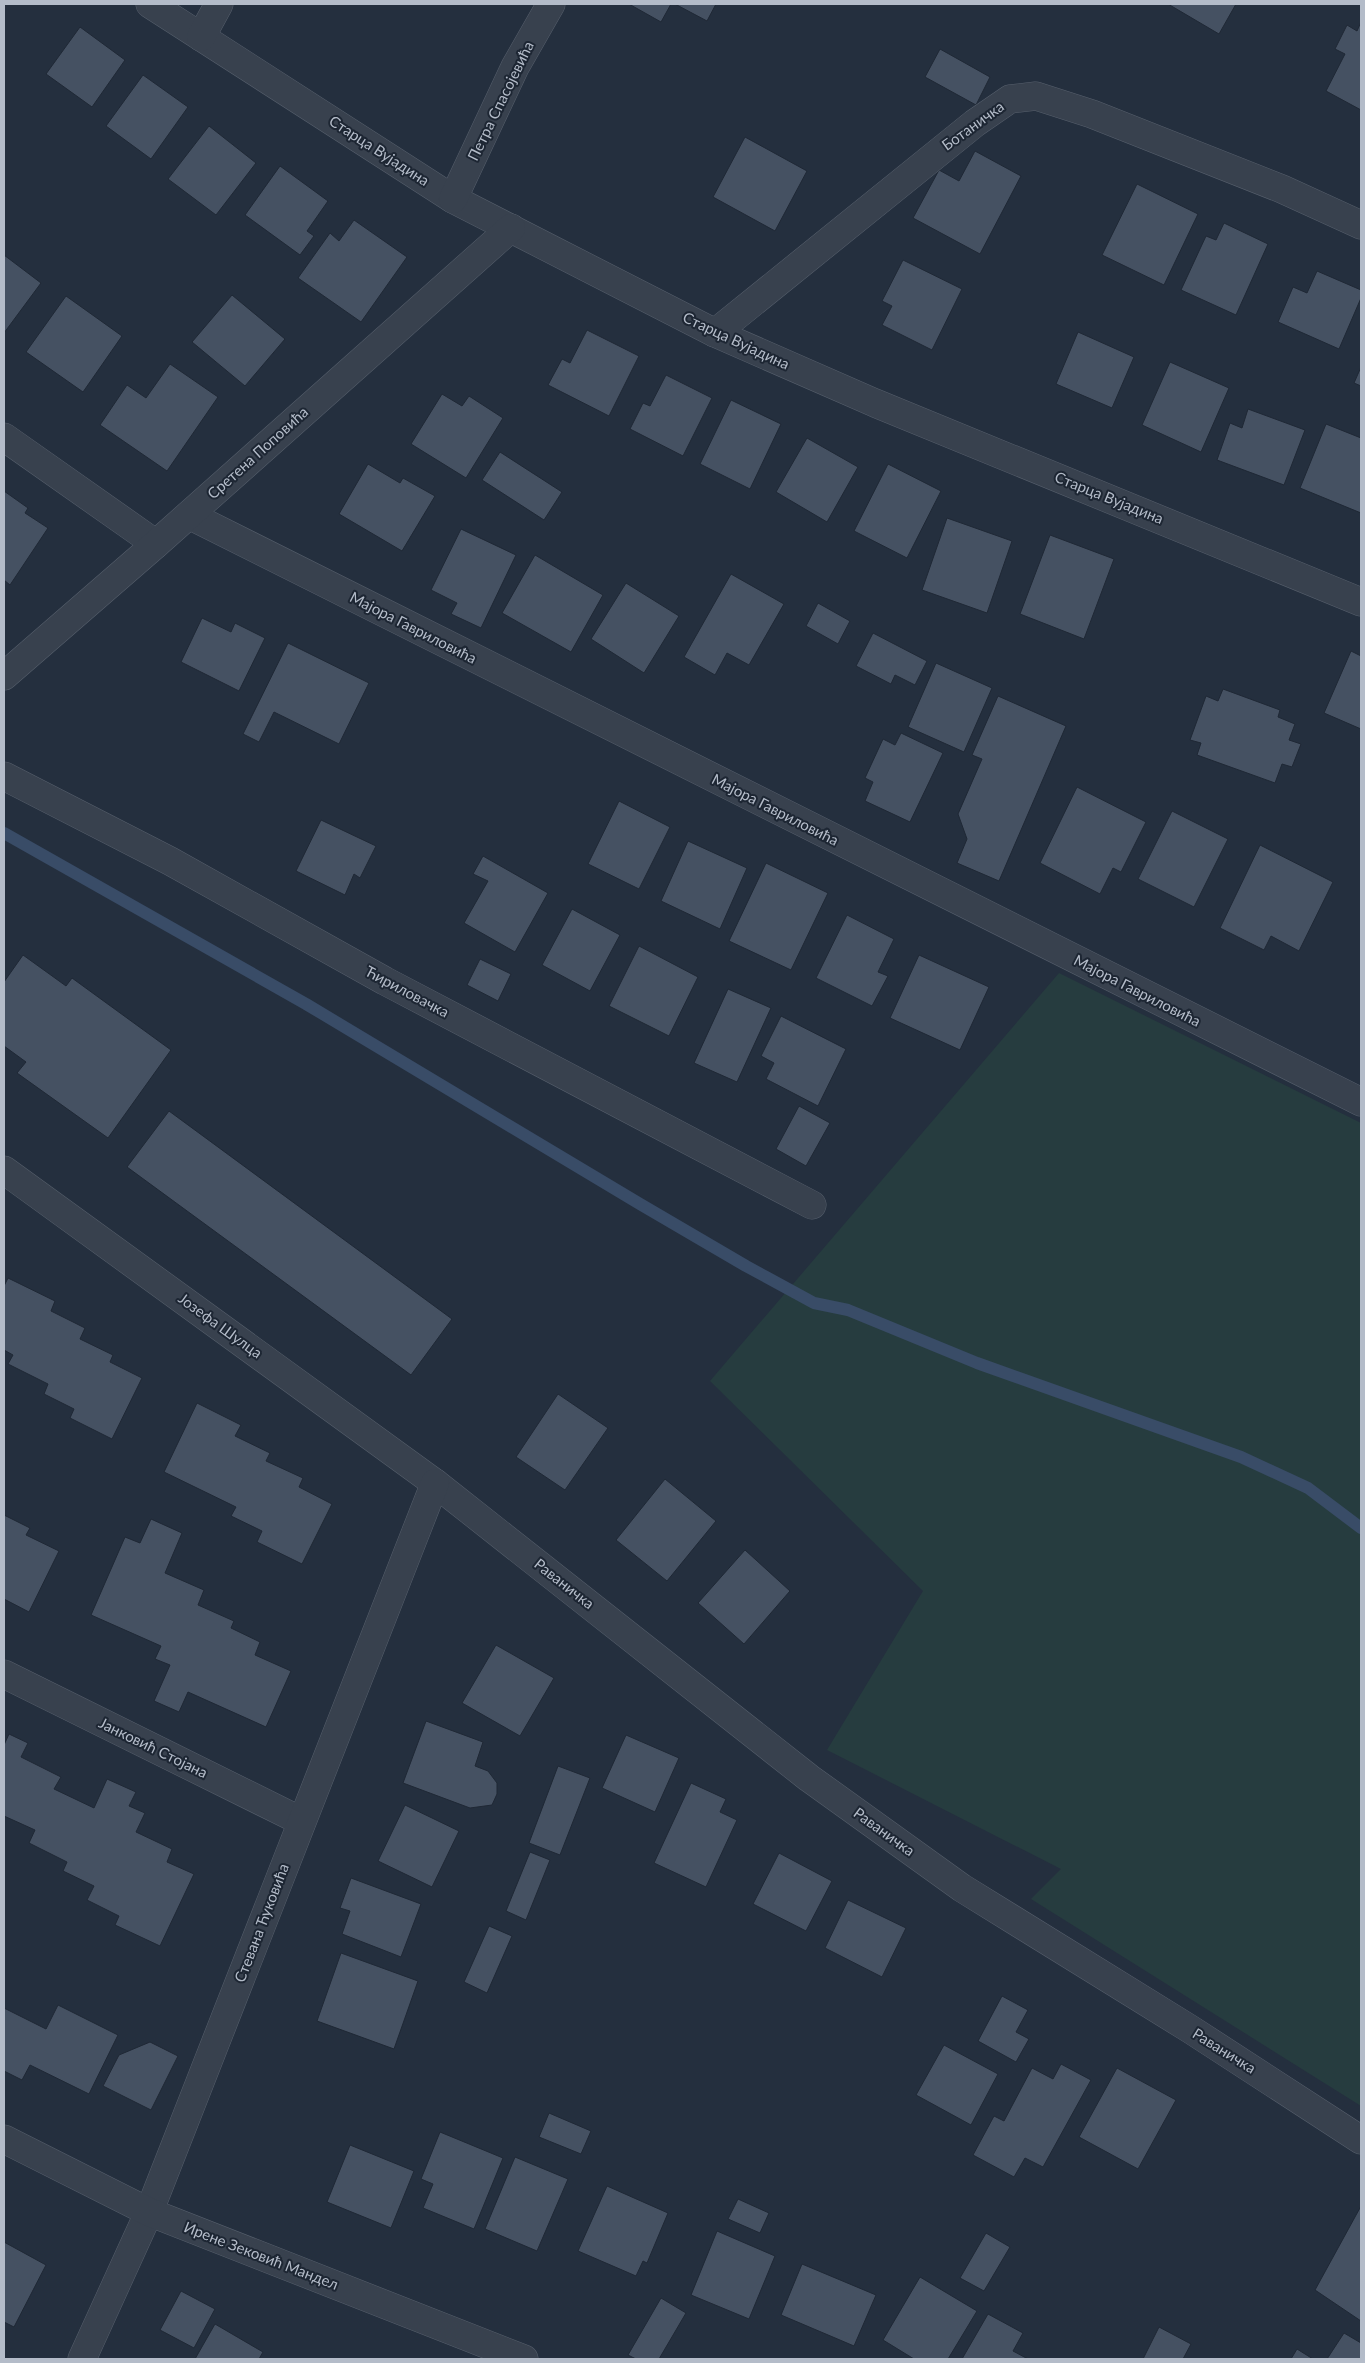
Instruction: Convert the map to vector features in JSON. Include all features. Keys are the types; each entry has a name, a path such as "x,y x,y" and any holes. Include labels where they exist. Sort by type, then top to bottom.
{"street":[{"name":"Старца Вујадина","path":"150,4 453,199 714,333 875,403 1361,602"},
{"path":"200,37 219,4"},
{"name":"Петра Спасојевића","path":"453,199 515,67 551,4"},
{"name":"Ботаничка","path":"714,333 975,123 1010,99 1036,96 1092,114 1282,189 1361,225"},
{"name":"Сретена Поповића","path":"4,676 189,515 510,228"},
{"path":"4,438 156,544"},
{"name":"Мајора Гавриловића","path":"189,515 1361,1102"},
{"name":"Ћириловачка","path":"4,776 170,861 385,981 812,1205"},
{"name":"Јозефа Шулца","path":"4,1170 435,1483"},
{"name":"Стевана Ћуковића","path":"82,2359 149,2212 435,1483"},
{"name":"Раваничка","path":"435,1483 809,1778 962,1888 1198,2034 1361,2140"},
{"name":"Јанковић Стојана","path":"4,1674 301,1821"},
{"name":"Ирене Зековић Мандел","path":"4,2139 149,2212 524,2359"}],"green space":[{"path":"1059,973 1361,1123 1361,2106 1031,1899 1061,1869 827,1750 923,1591 710,1381"}],"building":[{"path":"629,4 671,4 661,22"},
{"path":"675,4 716,4 707,21"},
{"path":"1168,4 1236,4 1219,34"},
{"path":"1361,22 1361,110 1326,91 1345,54 1335,49 1347,25 1357,31"},
{"path":"80,27 125,60 92,107 46,74"},
{"path":"940,49 990,77 976,105 925,77"},
{"path":"143,75 188,107 151,159 106,126"},
{"path":"209,126 256,163 216,215 168,179"},
{"path":"745,137 807,171 775,231 713,197"},
{"path":"975,151 1021,176 980,254 913,218 939,170 959,181"},
{"path":"280,166 328,201 307,231 314,236 300,255 245,215"},
{"path":"1137,184 1198,214 1164,285 1102,255"},
{"path":"354,220 407,257 361,322 298,278 330,233 339,241"},
{"path":"1224,223 1268,244 1236,315 1181,290 1206,236 1216,240"},
{"path":"4,255 41,283 4,333"},
{"path":"903,260 962,289 932,350 882,325 892,306 882,301"},
{"path":"1317,271 1361,290 1361,298 1339,349 1278,322 1293,287 1307,293"},
{"path":"232,295 285,339 245,386 192,342"},
{"path":"66,296 122,336 83,392 26,352"},
{"path":"587,330 639,356 609,416 548,385 562,359 570,363"},
{"path":"1078,332 1134,357 1112,408 1056,384"},
{"path":"1170,362 1229,388 1201,452 1142,425"},
{"path":"170,364 218,397 167,471 100,425 127,385 146,398"},
{"path":"1361,367 1361,386 1354,383"},
{"path":"666,375 712,398 683,456 630,429 643,403 650,406"},
{"path":"442,394 462,406 469,396 503,418 466,478 411,444"},
{"path":"731,400 781,424 750,489 700,464"},
{"path":"1248,409 1305,430 1284,485 1217,460 1230,423 1242,428"},
{"path":"1326,424 1361,438 1361,513 1300,488"},
{"path":"807,438 858,467 827,522 776,492"},
{"path":"500,452 562,492 544,520 482,480"},
{"path":"368,464 400,483 403,478 435,496 402,551 339,514"},
{"path":"888,464 941,491 907,558 854,531"},
{"path":"4,491 28,508 25,513 48,528 10,585 4,580"},
{"path":"947,518 1012,541 987,613 922,590"},
{"path":"461,529 516,555 481,628 451,614 457,603 431,590"},
{"path":"1050,535 1114,559 1084,639 1020,614"},
{"path":"535,555 603,595 571,652 502,613"},
{"path":"731,574 784,604 749,665 727,653 715,675 684,657"},
{"path":"626,583 679,616 644,673 591,639"},
{"path":"818,603 850,621 838,644 806,626"},
{"path":"202,618 231,632 235,623 265,638 239,691 181,662"},
{"path":"873,633 927,661 915,685 895,675 891,684 856,666"},
{"path":"288,643 369,683 339,744 274,712 259,742 243,734"},
{"path":"1351,651 1361,656 1361,729 1324,713"},
{"path":"936,663 992,688 964,752 908,727"},
{"path":"1223,689 1280,710 1278,717 1295,724 1289,740 1301,744 1292,767 1282,764 1275,783 1197,755 1201,743 1190,740 1206,696 1218,701"},
{"path":"998,696 1066,726 999,881 957,863 967,839 958,814 982,759 972,755"},
{"path":"901,733 943,753 910,822 865,801 873,782 865,778 883,739 895,745"},
{"path":"1077,787 1146,822 1121,872 1113,868 1100,894 1040,863"},
{"path":"619,801 670,827 639,889 588,864"},
{"path":"1172,811 1228,839 1194,907 1138,879"},
{"path":"321,820 376,846 360,878 354,874 345,895 296,871"},
{"path":"688,841 747,868 720,929 661,901"},
{"path":"1260,845 1333,882 1299,951 1271,936 1264,950 1220,928"},
{"path":"483,856 548,893 515,952 464,923 488,881 473,874"},
{"path":"766,863 828,893 791,970 729,941"},
{"path":"572,909 620,935 590,991 542,965"},
{"path":"847,915 894,939 878,972 888,976 872,1006 816,978"},
{"path":"639,946 698,977 669,1036 609,1006"},
{"path":"23,955 66,986 72,978 171,1050 108,1138 17,1073 26,1062 4,1046 4,982"},
{"path":"919,955 989,987 960,1050 890,1018"},
{"path":"480,959 511,974 498,1001 467,985"},
{"path":"728,989 771,1008 737,1082 694,1063"},
{"path":"781,1016 846,1049 818,1106 766,1079 774,1063 761,1056"},
{"path":"799,1106 830,1123 806,1166 776,1149"},
{"path":"169,1111 452,1319 411,1375 127,1167"},
{"path":"8,1278 55,1301 51,1311 85,1328 80,1339 113,1355 110,1362 142,1378 112,1439 70,1418 74,1409 44,1394 48,1384 8,1364 13,1355 4,1350 4,1286"},
{"path":"558,1394 608,1428 565,1490 516,1457"},
{"path":"197,1403 241,1425 235,1436 270,1453 266,1461 303,1478 299,1487 332,1504 302,1564 257,1542 262,1531 231,1516 236,1507 164,1472"},
{"path":"665,1479 716,1521 667,1581 616,1540"},
{"path":"4,1515 30,1528 26,1535 59,1551 29,1612 4,1599"},
{"path":"151,1519 182,1533 165,1573 204,1590 198,1605 234,1621 231,1628 260,1642 255,1655 291,1671 266,1727 188,1692 179,1712 154,1701 170,1665 155,1659 161,1646 91,1615 125,1537 140,1543"},
{"path":"745,1550 790,1591 744,1644 698,1603"},
{"path":"496,1645 554,1678 520,1736 462,1703"},
{"path":"426,1721 483,1742 475,1766 488,1771 497,1783 497,1794 492,1805 470,1808 403,1783"},
{"path":"9,1734 28,1743 21,1757 61,1777 54,1789 94,1808 107,1779 136,1792 129,1806 145,1813 136,1832 172,1849 167,1862 194,1874 160,1946 115,1925 119,1916 87,1900 94,1886 63,1871 67,1862 29,1843 35,1830 4,1816 4,1745"},
{"path":"626,1735 679,1758 655,1812 602,1788"},
{"path":"558,1766 590,1778 560,1855 529,1843"},
{"path":"691,1783 726,1799 720,1812 737,1820 706,1887 654,1863"},
{"path":"405,1805 459,1831 432,1887 378,1861"},
{"path":"530,1852 550,1860 526,1920 506,1911"},
{"path":"779,1853 832,1881 806,1931 753,1904"},
{"path":"351,1878 421,1904 401,1957 342,1934 350,1911 340,1908"},
{"path":"848,1900 906,1928 882,1977 825,1948"},
{"path":"489,1926 512,1936 487,1993 464,1982"},
{"path":"341,1953 418,1981 394,2049 317,2021"},
{"path":"1002,1996 1028,2010 1016,2032 1029,2039 1016,2062 978,2041"},
{"path":"58,2005 118,2035 89,2094 30,2065 22,2080 4,2071 4,2008 46,2029"},
{"path":"150,2042 178,2056 151,2110 103,2086 119,2055"},
{"path":"944,2045 998,2074 971,2125 916,2095"},
{"path":"1061,2064 1091,2080 1043,2167 1025,2158 1014,2177 973,2155 994,2116 1004,2121 1032,2068 1053,2079"},
{"path":"1117,2068 1176,2100 1138,2169 1079,2137"},
{"path":"549,2113 591,2131 581,2154 539,2137"},
{"path":"440,2132 503,2158 474,2229 423,2208 433,2184 421,2179"},
{"path":"350,2145 414,2171 391,2228 327,2202"},
{"path":"515,2157 568,2179 537,2251 485,2229"},
{"path":"607,2186 668,2213 647,2263 643,2261 636,2276 578,2251"},
{"path":"738,2199 769,2213 760,2233 728,2219"},
{"path":"1361,2206 1361,2321 1315,2290"},
{"path":"717,2231 775,2256 749,2319 691,2295"},
{"path":"986,2233 1010,2247 984,2291 960,2278"},
{"path":"4,2242 46,2265 14,2327 4,2322"},
{"path":"802,2264 876,2295 854,2346 781,2315"},
{"path":"920,2277 977,2311 948,2359 914,2359 883,2340"},
{"path":"181,2291 215,2309 194,2348 160,2330"},
{"path":"661,2298 686,2313 659,2359 636,2359 628,2355"},
{"path":"988,2314 1023,2333 1013,2351 1028,2359 962,2359"},
{"path":"215,2324 263,2352 259,2359 195,2359"},
{"path":"1159,2327 1191,2344 1183,2359 1143,2359"},
{"path":"1344,2333 1361,2343 1361,2359 1327,2359"},
{"path":"1297,2349 1313,2359 1291,2359"}],"waterway":[{"path":"4,833 306,1004 640,1204 814,1303 848,1310 977,1363 1241,1457 1308,1488 1361,1528"}]}
